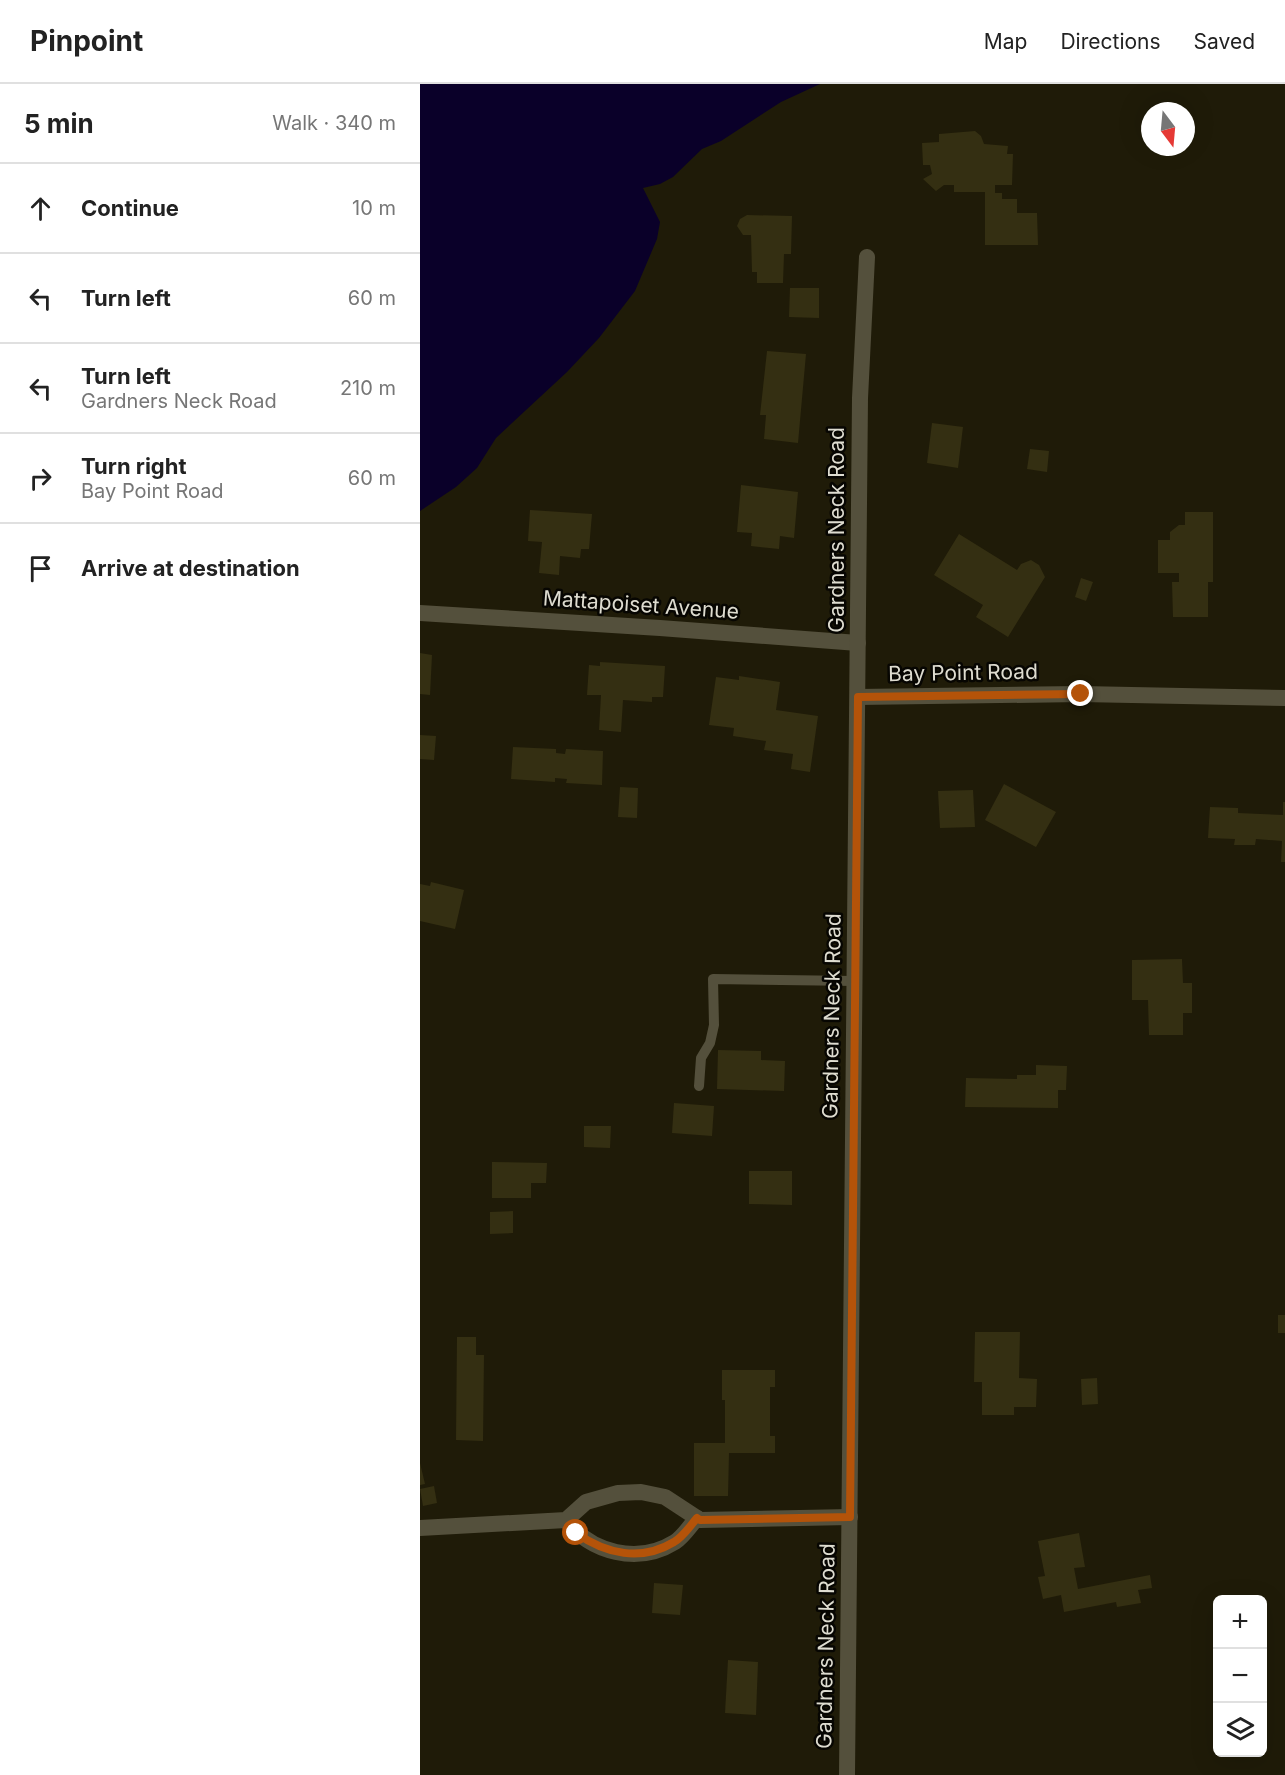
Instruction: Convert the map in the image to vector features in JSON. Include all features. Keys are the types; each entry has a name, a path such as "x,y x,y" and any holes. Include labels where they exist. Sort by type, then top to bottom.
{"street":[{"name":"Gardners Neck Road","path":"847,1775 860,398 867,257"},
{"name":"Mattapoiset Avenue","path":"420,613 858,643"},
{"name":"Bay Point Road","path":"858,697 1081,694 1285,698"},
{"path":"420,1528 566,1520 577,1508 592,1499 618,1493 641,1492 665,1497 700,1520 850,1517"},
{"path":"566,1520 576,1533 591,1544 624,1554 649,1552 675,1542 697,1518"}],"lane":[{"path":"699,1086 701,1058 710,1044 714,1025 713,979 855,981"}],"shaded area":[{"path":"420,84 820,84 781,102 721,141 702,149 673,177 660,184 643,188 660,222 657,239 635,291 599,338 567,372 496,438 477,468 456,487 420,511"}],"building":[{"path":"975,131 981,136 984,144 1008,146 1007,154 1013,154 1012,185 995,185 995,193 1002,193 1002,199 1017,199 1017,213 1037,213 1038,245 985,245 985,192 954,192 954,185 944,185 936,191 923,179 932,174 930,165 923,165 922,143 939,142 939,134"},
{"path":"747,215 792,216 791,254 784,254 783,283 757,283 757,272 752,272 751,235 743,235 737,226 740,219"},
{"path":"790,288 819,288 819,318 789,317"},
{"path":"767,351 806,354 798,443 764,439 766,415 760,415"},
{"path":"932,423 963,427 958,468 927,463"},
{"path":"1030,449 1049,451 1047,472 1027,469"},
{"path":"741,485 798,492 794,538 780,536 779,549 751,546 752,533 737,532"},
{"path":"530,510 592,514 589,549 581,549 580,558 560,556 559,575 539,573 542,542 528,541"},
{"path":"1185,512 1213,512 1213,582 1208,582 1208,617 1173,617 1172,582 1179,582 1179,573 1158,573 1158,540 1170,540 1170,532 1179,525 1185,525"},
{"path":"959,534 1017,570 1021,564 1031,560 1039,565 1045,577 1008,637 976,617 983,605 934,575"},
{"path":"1081,578 1093,582 1086,601 1075,597"},
{"path":"420,653 432,655 430,695 420,694"},
{"path":"600,662 665,666 663,697 652,697 652,702 623,700 621,732 599,730 601,695 587,695 589,665 600,666"},
{"path":"739,676 780,682 776,710 818,716 810,772 791,769 793,754 764,750 766,741 733,736 734,728 709,725 716,677 739,680"},
{"path":"420,735 436,736 434,760 420,759"},
{"path":"513,747 556,749 556,753 565,754 566,749 603,751 602,785 566,783 567,779 555,778 555,782 511,779"},
{"path":"1004,784 1056,812 1036,847 985,820"},
{"path":"620,787 638,788 637,818 618,817"},
{"path":"973,790 975,827 940,828 938,791"},
{"path":"1283,802 1285,802 1285,862 1281,862 1282,841 1256,839 1255,845 1234,845 1235,839 1208,838 1210,807 1238,808 1238,813 1283,815"},
{"path":"431,882 464,890 455,929 420,921 420,884 430,886"},
{"path":"1182,959 1183,983 1192,983 1192,1013 1183,1013 1183,1035 1149,1035 1148,1000 1132,1000 1132,960"},
{"path":"718,1050 761,1051 761,1060 785,1061 784,1091 717,1089"},
{"path":"1036,1065 1067,1066 1066,1090 1058,1090 1058,1108 965,1107 966,1078 1017,1079 1017,1075 1036,1075"},
{"path":"674,1103 714,1106 712,1136 672,1133"},
{"path":"584,1126 611,1126 610,1148 584,1147"},
{"path":"492,1162 547,1163 546,1183 531,1183 531,1198 492,1198"},
{"path":"749,1171 792,1171 792,1205 749,1204"},
{"path":"513,1211 513,1233 490,1234 490,1212"},
{"path":"1278,1315 1285,1315 1285,1333 1278,1333"},
{"path":"975,1332 1020,1332 1019,1378 1037,1379 1036,1407 1014,1407 1014,1415 982,1415 982,1382 974,1382"},
{"path":"457,1337 476,1337 476,1355 484,1355 483,1441 456,1440"},
{"path":"722,1370 775,1370 775,1387 770,1387 770,1436 775,1436 775,1453 729,1453 728,1496 694,1496 694,1443 725,1443"},
{"path":"1097,1378 1098,1404 1082,1405 1081,1379"},
{"path":"420,1463 425,1484 420,1485"},
{"path":"434,1486 437,1503 423,1506 420,1489"},
{"path":"1079,1533 1085,1567 1074,1568 1078,1589 1150,1575 1152,1588 1138,1590 1141,1603 1117,1607 1116,1602 1064,1612 1061,1595 1043,1599 1038,1577 1045,1576 1038,1541"},
{"path":"654,1583 683,1585 680,1615 652,1613"},
{"path":"728,1660 758,1662 756,1715 725,1713"}],"route":[{"path":"576,1533 604,1550 624,1554 649,1552 675,1542 697,1518 700,1520 850,1517 858,697 1081,694"}]}
